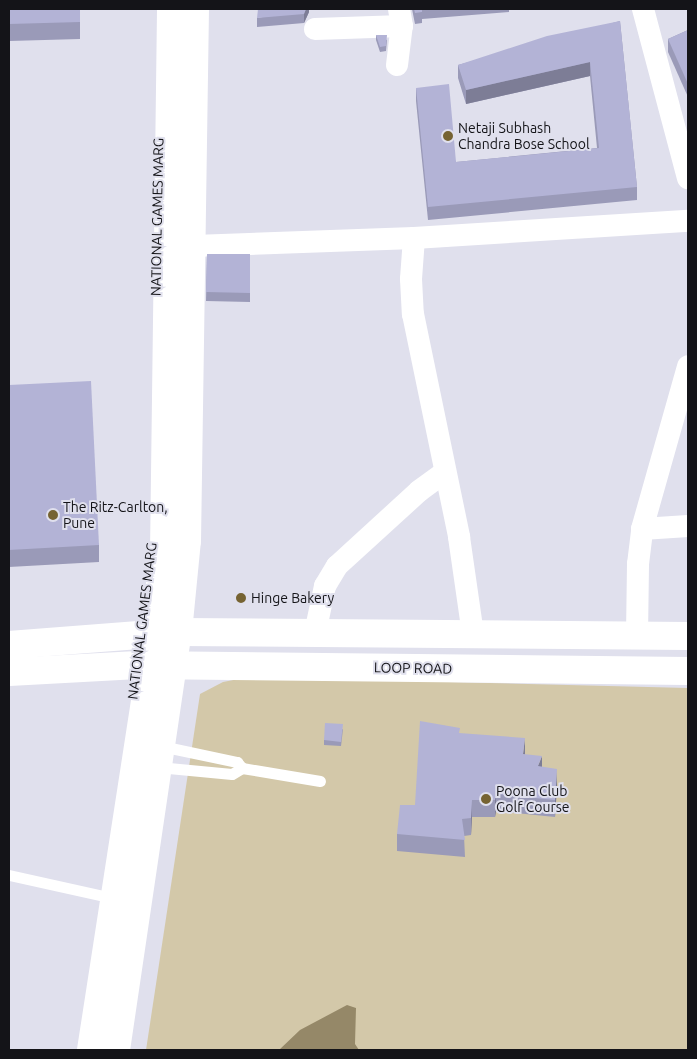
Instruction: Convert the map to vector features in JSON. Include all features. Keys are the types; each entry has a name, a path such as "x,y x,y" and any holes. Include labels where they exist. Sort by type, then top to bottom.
{"main road":[{"name":"NATIONAL GAMES MARG","path":"80,1050 138,665 152,541 160,9"},
{"path":"104,1050 135,808 164,553 171,9"},
{"path":"91,1050 135,808 176,538 183,231 182,9"},
{"path":"116,1050 178,632 187,541 194,246 195,9"},
{"path":"152,541 187,541"},
{"path":"9,645 178,632 688,636"},
{"name":"LOOP ROAD","path":"9,672 138,665 688,671"}],"street":[{"path":"643,9 688,178"},
{"path":"315,29 400,17 397,65"},
{"path":"194,246 414,238 688,221"},
{"path":"414,238 411,279 413,314 459,537 473,634"},
{"path":"637,636 638,564 642,529 688,366"},
{"path":"315,633 325,586 337,566 419,491 445,472"},
{"path":"642,529 688,526"}],"lane":[{"path":"160,757 237,762 242,768"},
{"path":"160,757 232,774 242,768 320,781"},
{"path":"9,875 104,896"}],"shaded area":[{"name":"Poona Club Golf Course","path":"249,677 688,688 688,1050 146,1050 200,694 223,682"},
{"path":"347,1005 356,1008 355,1044 359,1050 279,1050 300,1030"}],"building":[{"path":"9,9 80,9 80,22 9,24"},
{"path":"258,9 306,9 304,14 257,18"},
{"path":"414,9 422,9 422,12 415,13"},
{"path":"620,21 637,187 428,207 416,88 449,84 456,162 599,148 590,62 466,90 458,65 547,36"},
{"path":"688,30 688,84 668,39"},
{"path":"376,35 387,35 386,46 380,47"},
{"path":"207,254 250,254 250,293 206,292"},
{"name":"The Ritz-Carlton, Pune","path":"91,381 99,545 9,550 9,385"},
{"name":"Poona Club Golf Course","path":"420,721 460,728 459,733 525,738 523,754 542,756 538,766 557,769 555,800 496,794 495,800 472,800 471,818 462,819 465,840 397,834 400,805 415,805"},
{"path":"325,723 343,724 341,742 324,740"}],"place":[{"name":"Netaji Subhash Chandra Bose School","path":"448,136"},
{"name":"The Ritz-Carlton, Pune","path":"53,515"},
{"name":"Hinge Bakery","path":"241,598"},
{"name":"Poona Club Golf Course","path":"486,799"}]}
